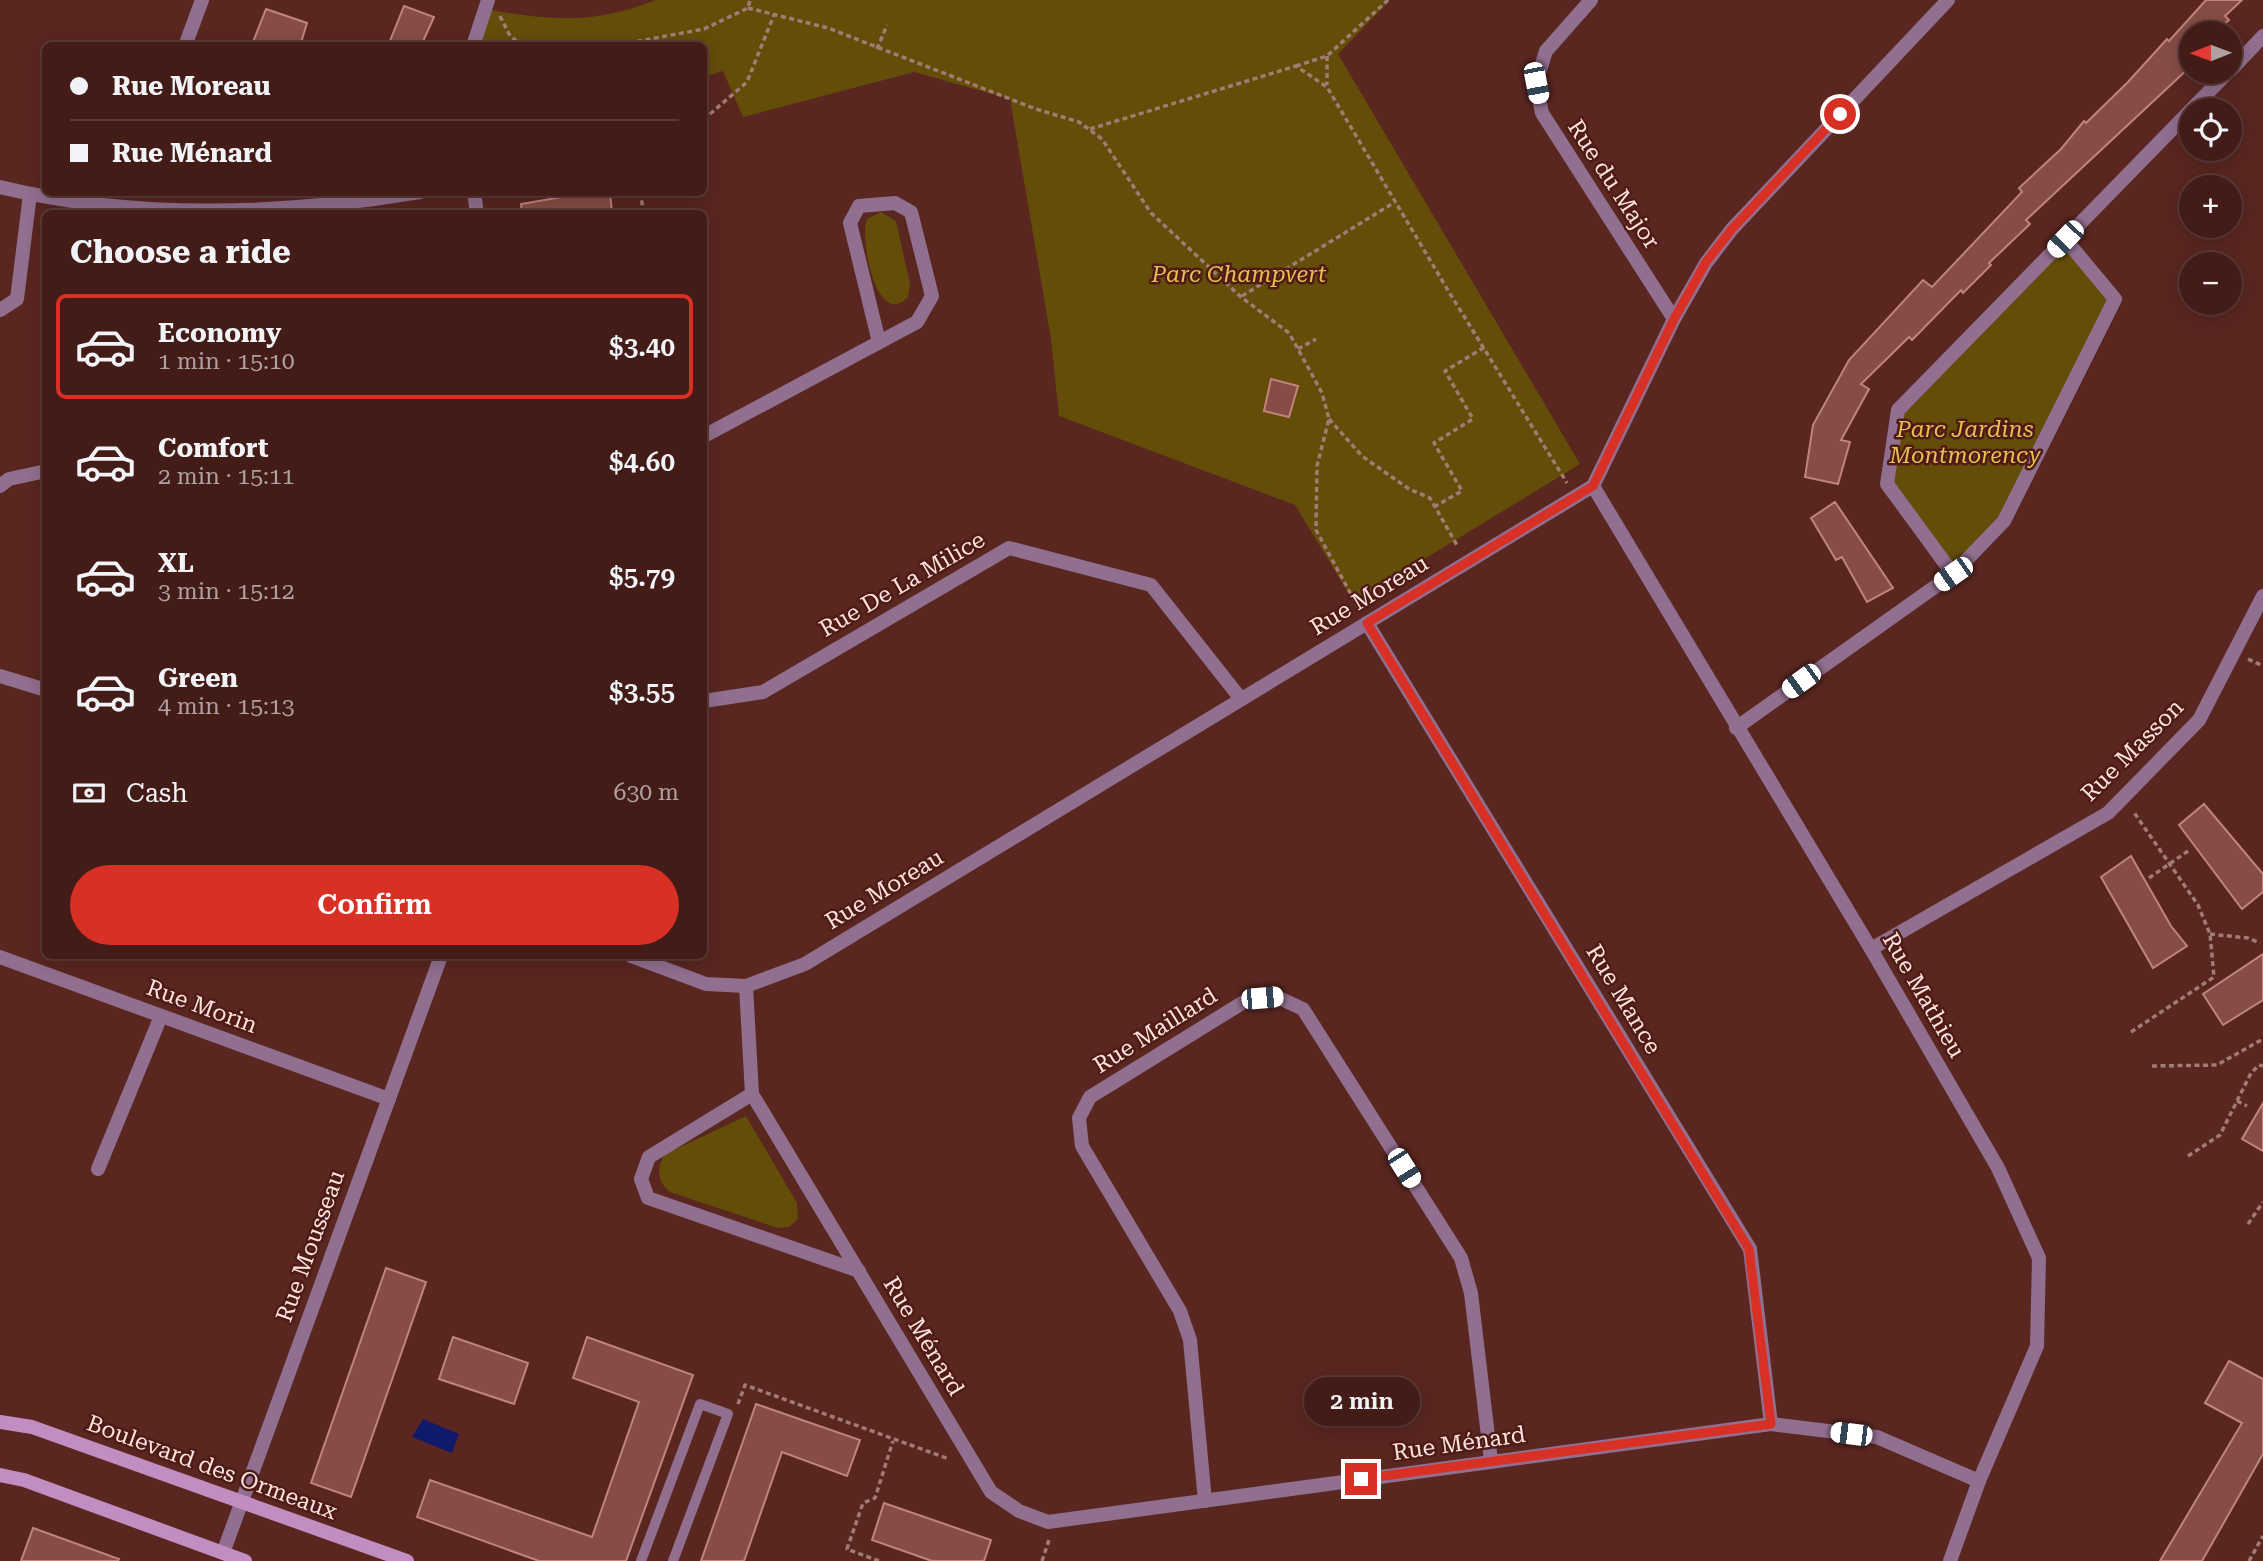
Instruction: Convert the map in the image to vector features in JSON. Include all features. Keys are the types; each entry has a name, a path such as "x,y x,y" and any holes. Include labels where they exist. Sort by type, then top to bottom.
{"street":[{"path":"186,42 200,0"},
{"name":"Rue du Major","path":"1591,0 1546,51 1536,83 1542,113 1674,319"},
{"path":"1593,486 1674,319 1706,262 1732,229 1948,0"},
{"path":"475,42 493,6"},
{"path":"2242,58 2263,36"},
{"path":"1953,574 1887,484 1898,410 2216,84"},
{"path":"0,187 42,195"},
{"path":"0,310 16,299 30,194"},
{"path":"64,196 256,210"},
{"path":"276,210 388,196"},
{"path":"707,434 917,322 932,296 911,212 895,203 859,206 850,223 879,342"},
{"path":"1736,728 1953,574 2004,521 2115,299 2065,239"},
{"path":"0,486 9,479 42,472"},
{"name":"Rue Moreau","path":"639,959 706,984 746,986 805,964 1593,486"},
{"name":"Rue Mathieu","path":"1593,486 1871,949 1998,1168 2039,1258 2037,1346 1979,1481 1950,1561"},
{"name":"Rue De La Milice","path":"707,701 763,692 1009,548 1151,585 1241,699"},
{"name":"Rue Masson","path":"1871,949 2108,813 2199,720 2263,596"},
{"name":"Rue Mance","path":"1367,623 1749,1249 1771,1424"},
{"path":"0,676 42,689"},
{"name":"Rue Morin","path":"0,957 388,1098"},
{"name":"Rue Mousseau","path":"223,1553 439,959"},
{"name":"Rue Ménard","path":"746,986 752,1094 991,1492 1019,1511 1048,1522 1771,1424 1877,1437 1979,1481"},
{"name":"Rue Maillard","path":"1205,1501 1190,1339 1180,1311 1082,1146 1079,1118 1090,1097 1247,1000 1277,997 1303,1009 1461,1258 1471,1293 1491,1461"},
{"path":"97,1169 161,1016"},
{"name":"Rue Ménard","path":"752,1094 649,1157 641,1179 648,1198 859,1271"},
{"name":"Boulevard des Ormeaux","path":"0,1422 32,1427 407,1561"},
{"path":"0,1475 24,1479 245,1561"}],"lane":[{"path":"641,1561 700,1405 728,1414 673,1561"}],"path":[{"path":"748,8 750,0"},
{"path":"1089,129 1327,56 1388,0"},
{"path":"493,6 509,34 517,42"},
{"path":"634,42 705,29 748,8 828,29 1036,109 1079,122 1102,139 1151,213 1241,297 1289,332 1322,393 1329,419 1362,456 1409,489 1430,498 1467,563"},
{"path":"710,114 747,82 774,15"},
{"path":"877,49 887,25"},
{"path":"1327,56 1327,87"},
{"path":"1296,66 1327,87 1576,497"},
{"path":"1241,297 1395,202"},
{"path":"1298,349 1315,339"},
{"path":"1434,507 1462,491 1434,443 1474,419 1445,371 1485,347"},
{"path":"1329,419 1317,466 1316,530 1367,623"},
{"path":"2123,797 2198,905 2210,934 2214,977 2131,1032"},
{"path":"2149,878 2168,862 2191,849"},
{"path":"2210,934 2248,938 2260,943"},
{"path":"2152,1066 2217,1065 2263,1039"},
{"path":"2188,1156 2220,1135 2251,1073 2259,1065 2263,1066"},
{"path":"2237,1101 2247,1106"},
{"path":"2248,1224 2263,1202"},
{"path":"736,1410 745,1385 892,1441 976,1467"},
{"path":"879,1561 847,1549 863,1503 875,1498 892,1441"},
{"path":"2249,1561 2263,1536"}],"green space":[{"name":"Parc Champvert","path":"656,0 1390,0 1338,54 1580,464 1354,602 1295,505 1059,416 1051,339 1010,99 914,72 743,117 723,71 707,76 707,42 480,42 491,10 574,18 594,17"},
{"path":"881,212 896,221 910,284 908,297 897,304 887,302 879,292 868,260 865,229 867,219"},
{"name":"Parc Jardins Montmorency","path":"2065,239 2115,299 2004,521 1953,574 1887,484 1898,410"},
{"path":"746,1116 797,1203 798,1219 789,1227 778,1228 670,1192 660,1179 660,1164 665,1154"}],"shaded area":[{"path":"423,1419 459,1434 452,1453 412,1437"}],"building":[{"path":"2206,0 2242,0 2225,16 2228,21 2187,21"},
{"path":"404,6 434,17 423,42 390,41"},
{"path":"266,9 307,23 301,42 253,42"},
{"path":"2179,30 2179,77 2026,220 2030,224 1989,263 1991,265 1963,293 1961,290 1912,340 1909,337 1861,384 1869,389 1841,440 1850,442 1838,484 1805,477 1813,425 1849,360 1923,280 1932,287 2022,192 2019,188 2061,149 2084,121 2086,123 2128,82 2167,39 2169,41"},
{"path":"568,196 610,196 612,210 522,210 521,204"},
{"path":"1271,379 1298,386 1289,417 1264,411"},
{"path":"1835,502 1893,588 1867,602 1842,557 1836,560 1811,518"},
{"path":"2204,804 2263,874 2263,892 2242,909 2179,825"},
{"path":"2131,856 2171,926 2187,946 2153,968 2101,877"},
{"path":"2263,954 2263,1000 2223,1025 2203,994"},
{"path":"2263,1103 2263,1151 2242,1139"},
{"path":"386,1268 426,1282 351,1497 311,1483"},
{"path":"453,1337 528,1363 514,1404 439,1379"},
{"path":"587,1337 693,1375 626,1561 539,1561 417,1517 430,1480 592,1537 639,1402 573,1378"},
{"path":"2229,1361 2263,1379 2263,1454 2202,1561 2160,1561 2242,1423 2205,1403"},
{"path":"756,1404 860,1440 847,1476 782,1452 744,1561 701,1561"},
{"path":"884,1503 991,1540 984,1561 932,1561 872,1540"},
{"path":"33,1528 119,1559 21,1561"}],"route":[{"path":"1361,1479 1771,1424 1749,1249 1367,623 1593,486 1674,319 1706,262 1732,229 1840,114"}]}
